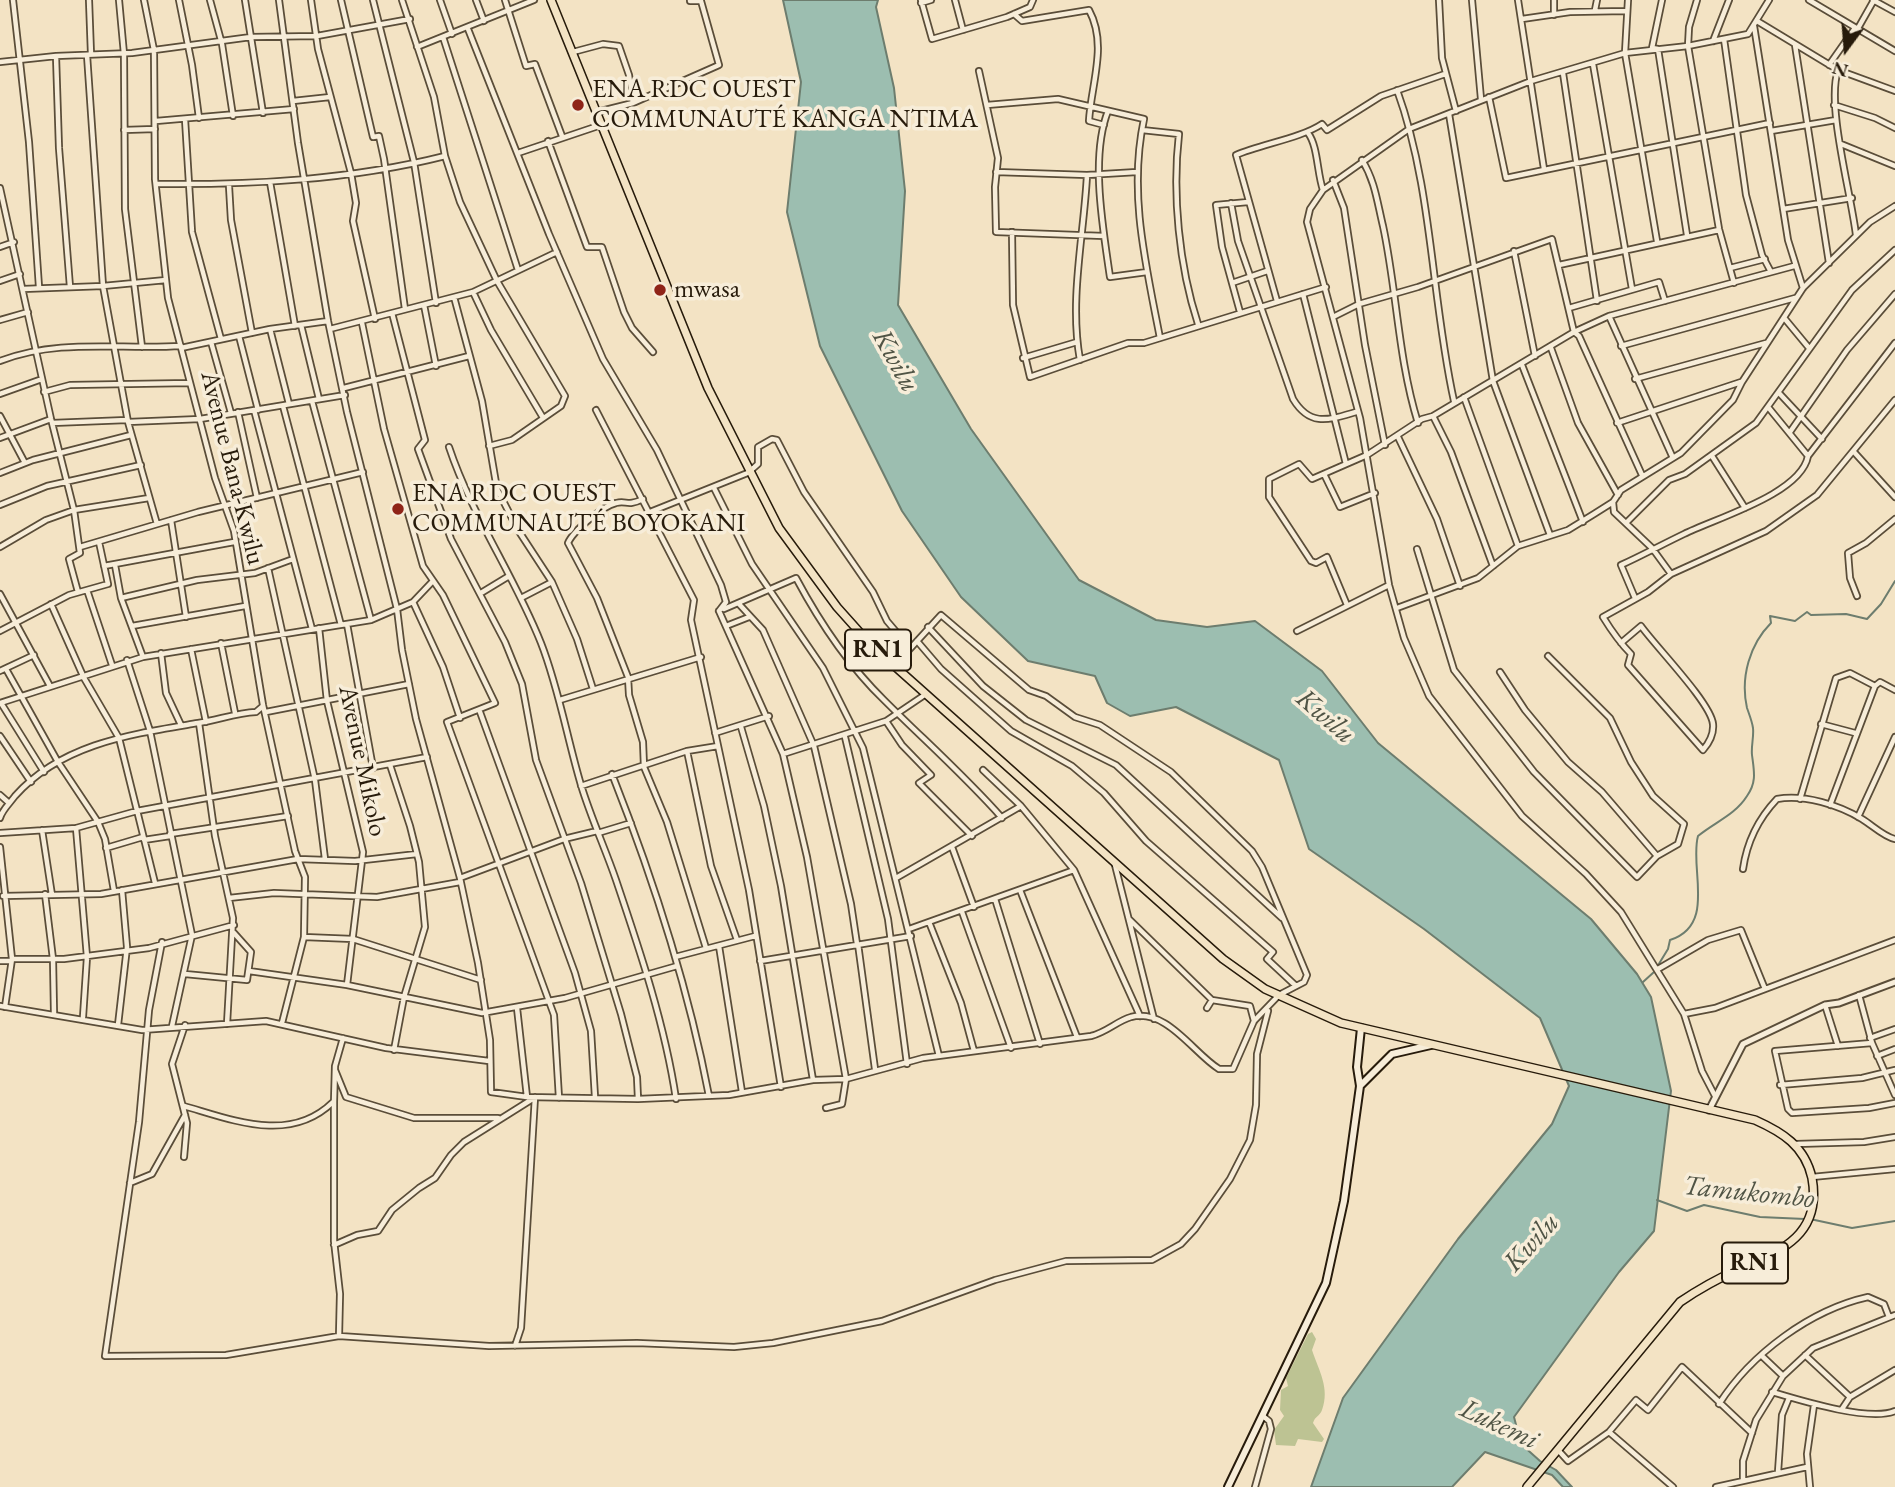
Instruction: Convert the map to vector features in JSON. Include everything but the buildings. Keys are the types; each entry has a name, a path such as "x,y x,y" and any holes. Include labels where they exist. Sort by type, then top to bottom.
{"highway":[{"name":"RN1","path":"551,0 708,388 779,527 807,568 871,645 896,664 1223,959 1241,974 1279,995 1309,1010 1361,1028 1677,1104 1755,1120 1787,1136 1796,1144 1811,1177 1810,1215 1794,1241 1782,1251 1703,1287 1680,1302 1527,1487"}],"main road":[{"path":"1228,1487 1326,1283 1344,1201 1360,1086 1357,1067 1361,1028"},
{"path":"1360,1086 1378,1065 1392,1055 1432,1045"}],"street":[{"path":"13,0 29,142 38,287"},
{"path":"89,0 89,55 103,286 131,435 157,524"},
{"path":"119,0 124,54 125,209 142,347"},
{"name":"Avenue Bana-Kwilu","path":"144,0 154,50 156,184 166,279 190,383 234,542 263,705 298,859 303,868 304,937 282,1023"},
{"path":"179,0 199,118"},
{"path":"210,0 233,116"},
{"path":"244,0 263,113"},
{"path":"279,0 328,321 397,609 409,684 460,880 487,1013 489,1081 494,1094 638,1100 709,1096 813,1080 846,1079 875,1069 939,1056 1105,1033 1122,1020 1140,1016 1171,1029 1211,1064 1225,1071 1235,1066 1254,1021 1279,995 1304,982 1307,975 1286,920 1252,851 1171,772 1100,725 1075,717 1046,696 1029,690 941,615 896,664"},
{"path":"311,0 330,97 351,173 356,203 353,221 375,319"},
{"path":"341,0 373,136 379,136 405,309"},
{"path":"373,0 377,25 414,162 436,303"},
{"path":"402,0 434,97 445,156 460,202 497,281 565,396 564,403 542,416 512,440 489,446"},
{"path":"440,0 452,34"},
{"path":"476,0 484,21"},
{"path":"505,0 526,66 535,64 562,136"},
{"path":"417,47 468,29 534,0"},
{"path":"931,0 921,1 932,40 1014,14 1030,7 1033,0"},
{"path":"955,0 963,30"},
{"path":"1439,0 1445,74 1455,111"},
{"path":"1472,0 1481,99"},
{"path":"1518,0 1544,169"},
{"path":"1554,0 1554,15"},
{"path":"1595,10 1597,0"},
{"path":"1628,0 1625,53 1657,241"},
{"path":"1658,49 1652,48 1652,44 1662,0"},
{"path":"1696,0 1689,27 1688,46 1719,229 1734,283"},
{"path":"1713,41 1729,0"},
{"path":"1715,1096 1702,1072 1684,1014 1658,969 1611,900 1522,816 1439,713 1414,664 1389,585 1367,455 1335,316 1307,222 1310,209 1322,190 1409,129 1481,99 1625,53 1688,46 1748,34 1769,0"},
{"path":"1808,0 1895,51"},
{"path":"1829,65 1856,29 1873,0 1895,12"},
{"path":"597,112 633,103 719,65 701,1 690,1"},
{"path":"1014,14 1022,21 1089,10 1097,26 1097,63 1089,121 1104,125"},
{"path":"1522,19 1595,10 1626,11"},
{"path":"0,62 56,56 124,54 251,37 317,36 410,19"},
{"path":"1755,24 1838,70 1895,91"},
{"path":"1755,24 1783,209 1794,266 1804,288"},
{"path":"468,29 556,252 603,359 657,450 721,585 726,601 719,611"},
{"path":"443,37 518,270"},
{"path":"1724,39 1746,195 1762,255 1771,272"},
{"path":"573,51 603,44 619,46 629,75 633,103"},
{"path":"1796,45 1806,126 1829,263"},
{"path":"1658,49 1687,235"},
{"path":"56,56 59,148 70,287"},
{"path":"1593,64 1632,289"},
{"path":"1838,70 1833,82 1834,105 1852,198 1856,236"},
{"path":"979,71 998,158 996,232 1104,236"},
{"path":"1563,73 1597,301"},
{"path":"1277,301 1236,155 1282,137 1308,133 1322,124 1327,130 1381,96 1445,74"},
{"path":"1397,90 1421,181 1454,401"},
{"path":"293,101 330,97"},
{"path":"1489,97 1506,178 1770,122"},
{"path":"987,105 1058,99 1144,119 1137,172 1147,272 1160,338"},
{"path":"1834,105 1875,118 1895,128"},
{"path":"156,121 294,109"},
{"path":"1108,111 1104,125 1101,173 1104,236 1110,277 1147,272"},
{"path":"1449,114 1493,381 1550,535"},
{"path":"184,119 189,150 187,184 192,232 221,340"},
{"path":"1771,131 1836,120"},
{"path":"518,153 601,125"},
{"path":"124,130 155,129"},
{"path":"1141,130 1179,134 1176,170 1181,226 1198,324"},
{"path":"1308,133 1314,141 1322,190"},
{"path":"548,141 587,247 602,247 624,312 632,328 653,352"},
{"path":"1841,144 1895,166"},
{"path":"156,184 229,186 305,180 445,156"},
{"path":"1362,160 1376,187 1395,293 1405,371 1418,423"},
{"path":"996,172 1087,175 1137,172"},
{"path":"1080,360 1077,342 1087,175"},
{"path":"1333,180 1344,208 1385,445"},
{"path":"270,182 298,326 319,399"},
{"path":"229,186 231,220 252,333"},
{"path":"0,188 2,211 14,242 44,392 74,510 80,553 69,559 78,592"},
{"path":"1783,209 1852,198"},
{"path":"1240,312 1222,247 1216,205 1248,202"},
{"path":"1231,203 1238,241 1293,399 1302,414 1315,419 1335,418 1356,412"},
{"path":"1396,608 1478,578 1518,547 1583,522 1612,502 1642,475 1673,458 1713,423 1733,400 1804,288 1870,222 1895,206"},
{"path":"1559,265 1719,229"},
{"path":"1012,232 1012,296 1023,358 1030,377 1128,343 1160,338 1198,324 1326,287"},
{"path":"1335,316 1359,304 1552,239 1574,332 1579,336 1642,475"},
{"path":"0,247 14,242"},
{"path":"1627,522 1669,480 1712,456 1756,423 1852,290 1895,250"},
{"path":"1514,251 1535,356"},
{"path":"330,329 362,323 473,292 556,252"},
{"path":"1730,268 1766,259"},
{"path":"1347,605 1327,557 1316,563 1311,561 1269,497 1269,480 1296,464 1303,467 1312,479 1367,455 1574,332 1609,316 1794,266"},
{"path":"1232,283 1267,271"},
{"path":"0,281 20,274"},
{"path":"23,289 134,284 166,279"},
{"path":"1569,308 1659,282 1665,301"},
{"path":"473,292 491,330 542,416"},
{"path":"1303,294 1346,464"},
{"path":"1790,432 1847,350 1895,294"},
{"path":"454,297 482,401 497,489 518,530 552,582 577,639 593,690"},
{"path":"1621,346 1796,298"},
{"path":"424,305 436,366"},
{"path":"0,320 28,312"},
{"path":"392,313 425,440 418,449 451,539 481,593 522,684 536,760 612,984 637,1077 638,1100"},
{"path":"1609,316 1635,379 1673,458"},
{"path":"1785,319 1809,348"},
{"path":"1,358 63,345 181,347 270,329 328,321"},
{"path":"362,323 374,381 419,554 432,582 443,595 495,703 480,712 447,722 554,1014 559,1059 559,1098"},
{"path":"270,329 296,465 305,485 344,625 373,768"},
{"path":"239,336 275,493 312,629"},
{"path":"211,342 231,413"},
{"path":"1023,358 1077,342"},
{"path":"1635,379 1767,343"},
{"path":"1635,598 1621,565 1757,504 1791,480 1806,466 1808,456 1895,343"},
{"path":"1551,348 1578,423 1618,495"},
{"path":"344,387 407,374 469,356"},
{"path":"1522,365 1583,522"},
{"path":"0,394 42,379"},
{"path":"1617,423 1742,382"},
{"path":"44,392 70,385 190,383"},
{"path":"1779,393 1803,415 1822,439"},
{"path":"0,438 51,421 200,419 345,395"},
{"path":"1464,397 1518,547"},
{"path":"1621,643 1641,626 1695,693 1713,721 1711,738 1703,750 1628,665 1631,654 1621,643 1603,617 1671,574 1766,531 1817,495 1895,400"},
{"path":"312,401 371,620"},
{"path":"1768,407 1808,456"},
{"path":"596,410 694,600 691,620 701,657 760,961 781,1087"},
{"path":"238,412 257,498"},
{"path":"0,416 24,463"},
{"path":"1433,416 1451,452 1493,566"},
{"path":"0,473 24,463 131,435"},
{"path":"1398,437 1437,519 1460,586"},
{"path":"650,512 750,471 758,464 758,447 772,439 777,440 804,492 873,592 887,621 910,648"},
{"path":"449,446 469,501 521,598 560,699 581,786 646,976 671,1066 677,1099"},
{"path":"1854,452 1895,496"},
{"path":"1712,456 1745,508"},
{"path":"0,505 47,486 141,466"},
{"path":"80,547 225,505 363,472"},
{"path":"1324,474 1340,507 1375,493"},
{"path":"714,488 752,564 823,668 863,748 939,1056"},
{"path":"0,547 46,520 74,510 149,498"},
{"path":"643,499 632,505 614,503 581,526 568,543 597,598 628,677 629,695 643,742 644,767 675,846 706,948"},
{"path":"1612,502 1614,512 1653,550 1671,574"},
{"path":"1857,596 1850,579 1848,553 1866,543 1895,519"},
{"path":"171,520 186,617"},
{"path":"0,631 78,592 108,584 99,542"},
{"path":"104,566 234,542"},
{"path":"1417,550 1429,597 1454,670 1534,772 1637,877 1657,856 1678,845 1684,824 1653,796 1610,718 1548,656"},
{"path":"121,598 180,584 240,576 293,559"},
{"path":"115,565 121,598 143,657"},
{"path":"268,568 284,634 296,706 315,780 325,859"},
{"path":"481,593 509,576"},
{"path":"719,611 796,578 846,656 898,713 1002,817"},
{"path":"44,772 1,703 19,695 84,678 127,660 371,620 413,602 432,582"},
{"path":"521,598 552,582"},
{"path":"1297,631 1389,585"},
{"path":"88,590 112,665"},
{"path":"1,597 50,686"},
{"path":"413,602 443,667 460,718"},
{"path":"51,604 84,678 119,738 155,883"},
{"path":"739,604 763,630 814,746 851,904 875,1069"},
{"path":"132,626 245,606"},
{"path":"719,611 769,716 783,754 824,950 846,1079 842,1104 826,1108"},
{"path":"726,626 749,617"},
{"path":"929,627 945,649 983,686 1026,720 1116,765 1286,920"},
{"name":"Avenue Mikolo","path":"319,628 327,701 361,839 359,895 347,985"},
{"path":"917,641 941,669 1011,731 1072,766 1104,793 1146,841 1273,953 1267,960 1296,986"},
{"path":"221,643 235,713"},
{"path":"191,649 206,722"},
{"path":"161,653 166,693 181,725"},
{"path":"34,655 3,670 58,762 98,822 114,891"},
{"path":"560,699 701,657"},
{"path":"127,660 150,731 192,935 172,1026"},
{"path":"1500,672 1525,710 1568,762 1602,792 1657,856"},
{"path":"1800,799 1836,678 1850,673 1875,686"},
{"path":"1830,805 1875,686 1880,682 1895,690"},
{"path":"266,712 409,684"},
{"path":"783,754 845,737 886,721 927,693"},
{"path":"0,815 9,803 44,772 58,762 103,741 206,722 235,713 256,712 263,705"},
{"path":"480,712 532,850 580,992 591,1031 595,1097"},
{"path":"715,733 769,716"},
{"path":"886,721 902,745 932,775 919,783 972,836"},
{"path":"199,723 209,798 234,925 227,1024"},
{"path":"1821,724 1855,733"},
{"path":"741,727 764,806 793,955 813,1080"},
{"path":"0,736 31,782"},
{"path":"845,737 891,939 907,1064"},
{"path":"1858,817 1895,737"},
{"path":"581,786 687,751 718,746"},
{"path":"687,751 711,866 737,940"},
{"path":"0,833 76,828 137,811 282,787 427,758"},
{"path":"390,765 417,854 425,927 404,997 394,1050"},
{"path":"984,770 1021,806 1074,870 1140,1016"},
{"path":"612,774 631,823 686,991 709,1096"},
{"path":"0,795 9,803"},
{"path":"1743,869 1750,839 1765,812 1777,799 1800,799 1830,805 1858,817 1895,839"},
{"path":"896,878 1021,806"},
{"path":"106,848 144,838 288,816"},
{"path":"229,898 305,893 377,897 422,889 460,880 564,839 631,823"},
{"path":"76,828 86,957 83,1017"},
{"path":"42,830 49,894 54,1013"},
{"path":"0,847 2,898 12,960 3,1006 83,1017 148,1030 185,1025 282,1023 394,1050 489,1061"},
{"path":"952,848 974,907"},
{"path":"2,898 49,894 82,895 122,890 298,859 362,860 417,854"},
{"path":"1115,863 1150,993 1154,1020"},
{"path":"760,961 891,939 910,933 929,922 1074,870"},
{"path":"118,1025 126,952 122,890"},
{"path":"1020,890 1077,1037"},
{"path":"995,899 1040,1044"},
{"path":"962,912 1011,1048"},
{"path":"1129,919 1212,1000 1248,1005 1254,1021"},
{"path":"929,922 961,1003 974,1051"},
{"path":"0,961 86,957 126,952 234,925"},
{"path":"1658,969 1697,945 1741,930 1765,989"},
{"path":"185,974 247,981 251,951 234,932"},
{"path":"675,957 755,936"},
{"path":"304,937 353,939 416,957 481,981"},
{"path":"1684,1014 1715,1008 1895,940"},
{"path":"162,942 149,1010 129,1184 105,1356 226,1355 339,1336 515,1346 637,1343 734,1347 773,1343 883,1321 995,1280 1066,1261 1143,1261 1161,1256 1181,1244 1195,1229 1230,1179 1250,1140 1256,1105 1257,1054 1272,1004"},
{"path":"719,946 742,1091"},
{"path":"249,971 347,985 487,1013 550,1001 677,966"},
{"path":"1709,1110 1743,1044 1825,1005 1839,1003 1895,982"},
{"path":"1859,994 1871,1041 1895,1095"},
{"path":"1207,1008 1212,1000"},
{"path":"1825,1005 1838,1046"},
{"path":"517,1008 527,1097"},
{"path":"184,1157 188,1133 172,1064 185,1025"},
{"path":"1895,1029 1871,1041 1775,1051 1780,1085 1792,1113 1869,1108 1895,1103"},
{"path":"339,1336 340,1294 334,1245 334,1102 335,1070 343,1038"},
{"path":"1877,1056 1895,1049"},
{"path":"335,1070 347,1097 414,1118 499,1118"},
{"path":"1780,1085 1895,1070"},
{"path":"515,1346 522,1328 535,1097"},
{"path":"334,1245 357,1235 378,1231 392,1210 435,1178 457,1148 499,1118 526,1105 535,1097"},
{"path":"184,1108 246,1124 290,1125 307,1120 334,1102"},
{"path":"129,1184 152,1174 184,1108"},
{"path":"1796,1144 1864,1142 1895,1137"},
{"path":"1811,1177 1895,1169"},
{"path":"1719,1404 1729,1389 1762,1356 1785,1336 1811,1319 1868,1297 1884,1304 1892,1316 1845,1334 1805,1355 1783,1377 1772,1392 1752,1433 1743,1461 1743,1479"},
{"path":"1805,1355 1850,1397"},
{"path":"1762,1356 1783,1377"},
{"path":"1557,1451 1568,1461 1609,1432 1636,1400 1648,1410 1682,1367 1752,1433"},
{"path":"1842,1409 1850,1397 1895,1370"},
{"path":"1772,1392 1814,1405 1876,1414 1895,1411"},
{"path":"1778,1472 1782,1415 1788,1398"},
{"path":"1810,1487 1807,1467 1814,1405"},
{"path":"1255,1487 1271,1429 1269,1421 1263,1416"},
{"path":"1609,1432 1673,1487"},
{"path":"1716,1487 1807,1467"}],"green space":[{"path":"1312,1332 1316,1339 1312,1350 1325,1394 1322,1410 1313,1423 1324,1439 1322,1442 1298,1439 1295,1446 1276,1445 1274,1430 1284,1416 1280,1410 1281,1390 1288,1386 1286,1378 1308,1334"}],"water":[{"path":"783,0 878,0 876,7 894,88 905,191 898,305 971,429 1079,580 1156,620 1207,627 1255,621 1322,671 1378,743 1591,919 1637,974 1651,997 1671,1091 1654,1231 1619,1272 1514,1417 1521,1444 1540,1461 1556,1470 1572,1487 1563,1487 1552,1475 1485,1452 1452,1487 1311,1487 1343,1398 1458,1239 1552,1124 1569,1086 1540,1018 1424,929 1309,849 1279,760 1176,707 1130,716 1107,703 1095,676 1028,661 961,597 902,511 820,346 787,212 801,82"}],"waterway":[{"path":"1657,967 1668,949 1670,940 1684,933 1693,922 1698,894 1698,836 1737,808 1752,786 1753,731 1745,696 1746,673 1752,651 1771,623 1770,616 1795,621 1807,612 1811,615 1846,614 1867,619 1881,604 1895,581"},
{"path":"1643,982 1654,972"},
{"name":"Tamukombo","path":"1657,1200 1687,1211 1704,1205 1760,1217 1805,1219"},
{"name":"Tamukombo","path":"1810,1219 1852,1228 1895,1221"}],"place":[{"name":"ENA RDC OUEST COMMUNAUTÉ KANGA NTIMA","path":"578,105"},
{"name":"mwasa","path":"660,290"},
{"name":"ENA RDC OUEST COMMUNAUTÉ BOYOKANI","path":"398,509"}],"water label":[{"name":"Kwilu","path":"895,361"},
{"name":"Kwilu","path":"1325,717"},
{"name":"Kwilu","path":"1532,1243"},
{"name":"Lukemi","path":"1499,1425"}]}
